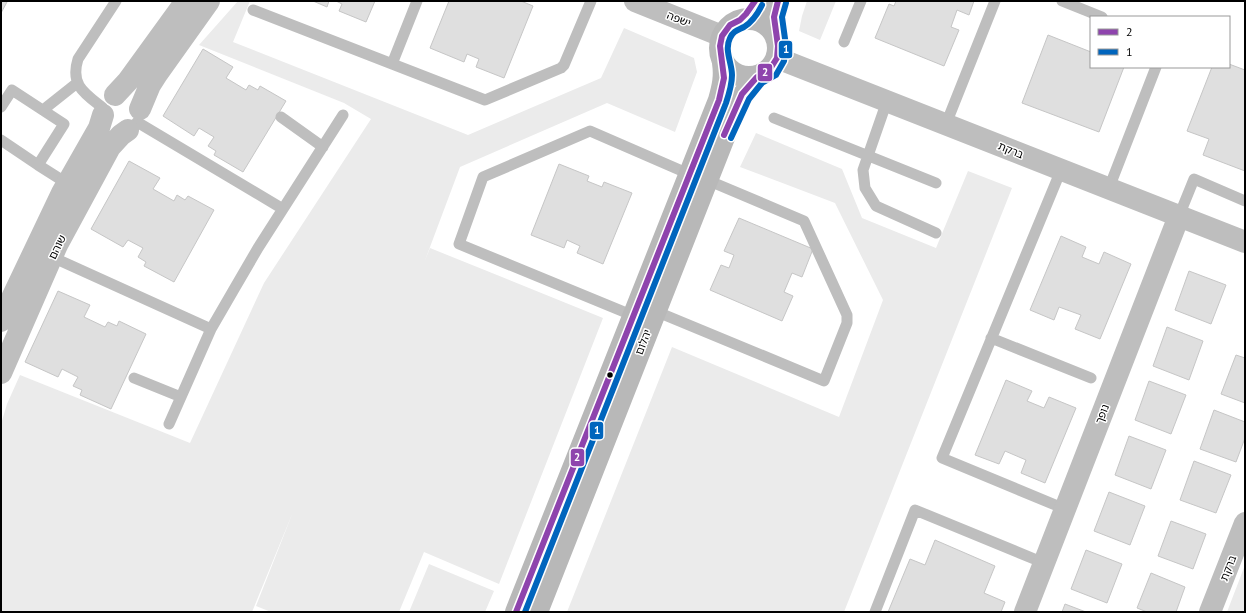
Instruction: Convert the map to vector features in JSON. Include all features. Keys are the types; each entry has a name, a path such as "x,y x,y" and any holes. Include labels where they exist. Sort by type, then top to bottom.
{"street":[{"name":"שוהם","path":"1,321 30,257 99,128 107,106 128,81 186,1"},
{"name":"שוהם","path":"1,373 52,257 110,147 135,120 150,85 209,1"},
{"name":"ישפה","path":"635,1 722,36"},
{"path":"741,20 755,1"},
{"path":"777,48 772,30 762,22 750,19 741,20 727,28 722,36 719,53 723,63 729,70 737,75 747,78 757,77 770,69 777,48 774,17 778,1"},
{"name":"ברקת","path":"777,48 887,101 1245,242"},
{"name":"יהלום","path":"537,612 655,311 698,177 724,85 723,63"},
{"name":"יהלום","path":"516,612 634,316 698,177 738,102 757,77"},
{"path":"122,93 129,95 138,102 135,120 121,131 110,127 105,122 107,106 122,93"},
{"name":"נופך","path":"1025,612 1179,216"},
{"name":"ברקת","path":"1210,612 1245,523"}],"lane":[{"path":"107,106 85,94 77,83 75,68 78,59 116,1"},
{"path":"392,64 417,1"},
{"path":"253,10 485,100 561,68 564,65 591,1"},
{"path":"844,42 861,1"},
{"path":"946,124 995,1"},
{"path":"1062,1 1100,16"},
{"path":"1109,188 1156,68"},
{"path":"43,110 77,83"},
{"path":"1,107 12,90 64,124 38,164"},
{"path":"887,101 863,170 865,188 876,206 936,233"},
{"path":"169,424 211,330 258,248 343,115"},
{"path":"281,117 323,147"},
{"path":"774,118 936,184"},
{"path":"135,120 283,209"},
{"path":"634,316 459,244 483,177 590,131 804,221 847,315 847,323 824,381 655,311"},
{"path":"1,140 68,184"},
{"path":"1061,170 942,458 1065,509"},
{"path":"1179,216 1194,179 1245,201"},
{"path":"52,257 211,330"},
{"path":"991,338 1091,378"},
{"path":"134,378 181,397"},
{"path":"874,612 915,510 1044,563"}],"shaded area":[{"path":"238,1 250,1 233,42 468,135 601,78 624,28 694,58 697,72 675,132 607,103 460,167 424,263 430,248 603,318 499,584 424,552 399,612 271,612 256,606 293,512 252,612 1,612 1,424 7,404 20,375 190,443 264,283 371,119 344,103 199,45"},
{"path":"807,1 836,1 820,40 799,31"},
{"path":"756,133 842,169 862,218 936,248 968,171 1012,188 844,612 567,612 672,347 839,417 883,300 835,203 740,167"},
{"path":"429,564 494,591 485,612 409,612"},
{"path":"1245,565 1245,612 1227,612"}],"building":[{"path":"1,1 7,2 1,13"},
{"path":"313,1 329,1 327,7"},
{"path":"336,1 375,1 366,22 339,11 342,4"},
{"path":"449,1 521,1 533,6 504,78 476,67 479,59 467,54 464,62 430,48"},
{"path":"896,1 974,1 969,15 957,10 951,27 959,30 944,66 875,38 889,4 894,6"},
{"path":"1048,35 1090,52 1090,68 1124,68 1099,132 1022,103"},
{"path":"203,49 233,67 226,78 246,90 249,85 258,90 260,86 286,101 243,172 214,155 216,151 208,146 214,137 199,128 194,136 163,116"},
{"path":"1230,64 1245,70 1245,171 1203,155 1209,139 1187,131 1212,68 1230,68"},
{"path":"129,161 160,178 153,189 174,201 177,195 185,200 188,196 214,210 174,282 144,266 146,262 138,257 143,248 128,240 123,247 91,229"},
{"path":"559,164 589,176 587,181 602,187 604,182 632,193 603,264 577,253 580,246 567,240 564,248 531,235"},
{"path":"739,218 813,249 802,277 792,273 784,292 793,296 782,321 710,290 721,265 729,268 734,255 724,251"},
{"path":"1061,236 1086,247 1082,257 1099,264 1104,252 1131,264 1100,339 1075,329 1081,315 1059,307 1054,320 1030,310"},
{"path":"1189,271 1226,285 1211,324 1175,310"},
{"path":"58,291 90,305 84,317 105,327 108,322 117,326 119,321 146,334 111,409 80,395 82,390 73,386 78,377 62,369 58,377 25,362"},
{"path":"1167,327 1203,341 1189,380 1153,366"},
{"path":"1236,355 1245,358 1245,403 1221,394"},
{"path":"1006,380 1032,391 1027,401 1044,408 1049,397 1076,408 1045,483 1021,473 1026,460 1005,451 999,464 975,455"},
{"path":"1149,381 1186,395 1171,434 1135,420"},
{"path":"1214,410 1245,422 1245,438 1236,462 1200,449"},
{"path":"1129,436 1166,450 1151,489 1115,475"},
{"path":"1194,461 1231,475 1216,513 1180,500"},
{"path":"1109,492 1145,506 1130,545 1094,531"},
{"path":"1171,521 1206,534 1193,569 1158,556"},
{"path":"935,540 995,566 984,593 1005,602 1001,612 888,612 910,559 925,565"},
{"path":"1086,550 1122,564 1107,603 1071,589"},
{"path":"1151,573 1185,587 1176,612 1147,612 1137,608"},
{"path":"1065,604 1086,612 1062,612"}],"transit line":[{"name":"2","path":"516,612 719,100 724,78 720,46 722,36 730,25 740,20 746,14 755,1"},
{"name":"2","path":"724,135 742,94 757,77 770,69 777,58 778,46 774,17 778,1"},
{"name":"1","path":"731,138 749,99 762,83 776,75 784,61 786,46 782,17 786,3"},
{"name":"1","path":"525,612 726,103 732,79 728,43 734,32 750,23 762,5"}]}
